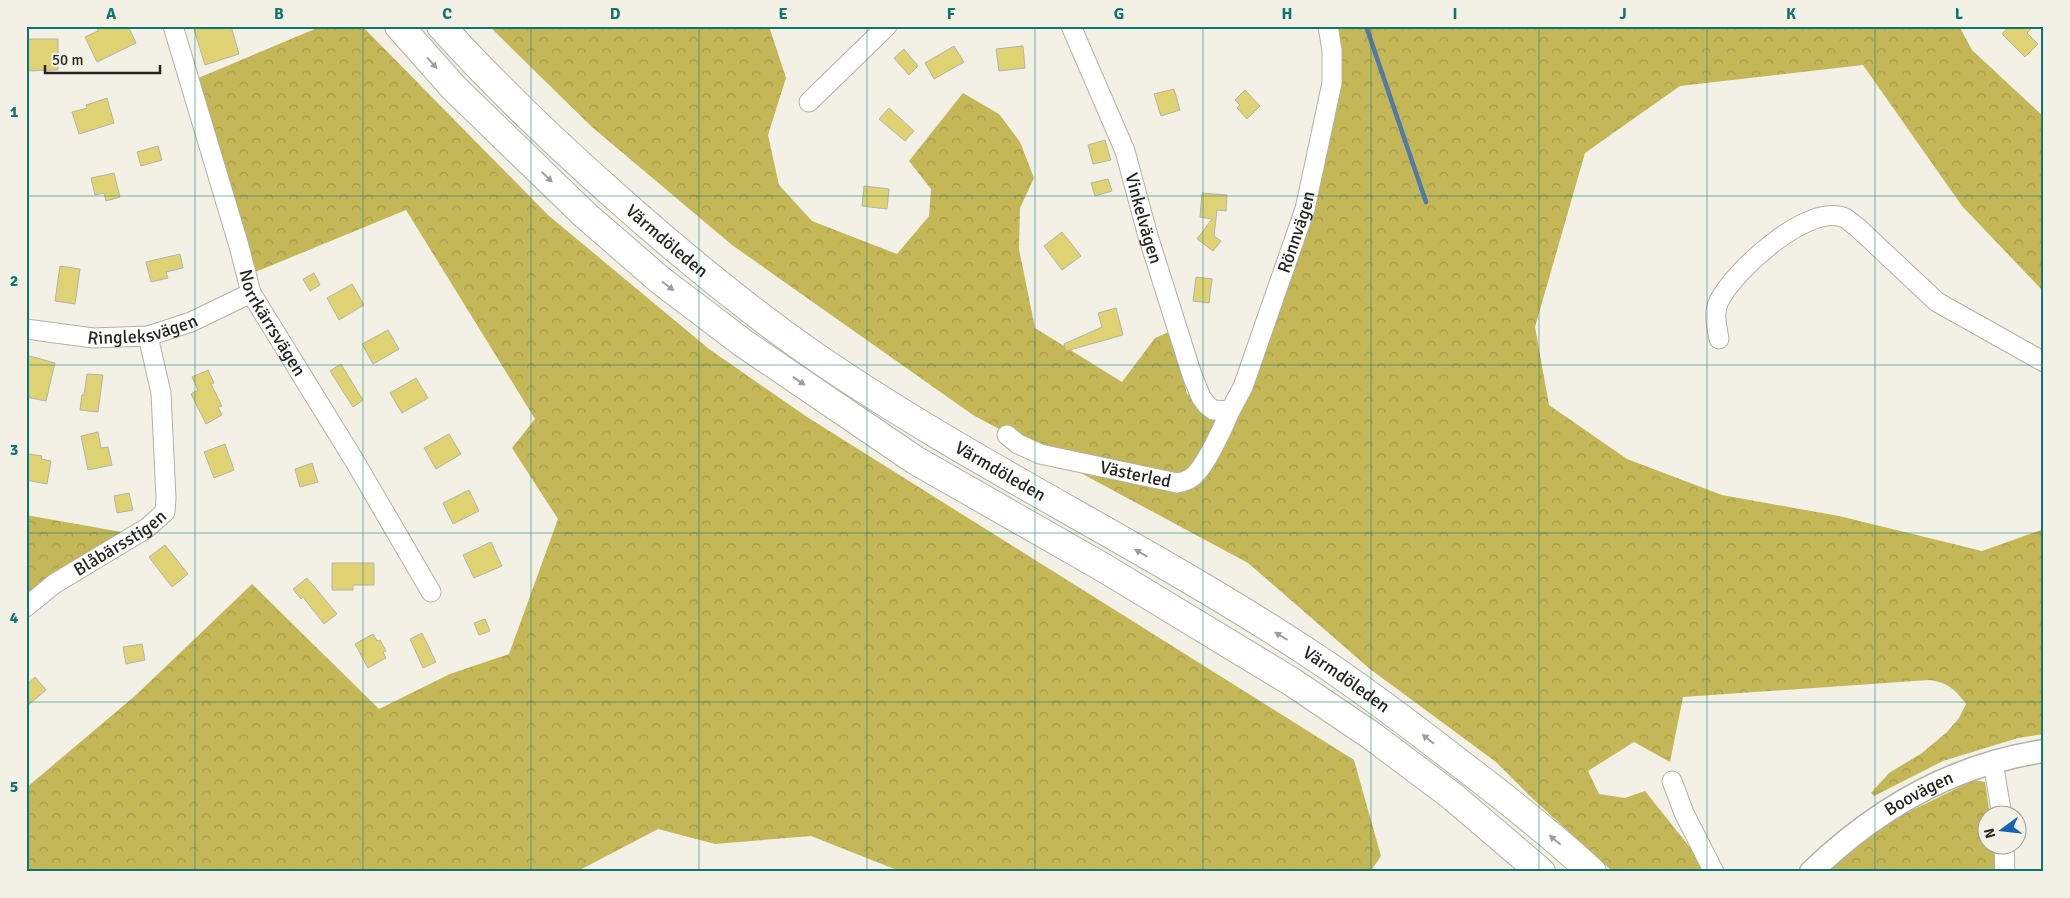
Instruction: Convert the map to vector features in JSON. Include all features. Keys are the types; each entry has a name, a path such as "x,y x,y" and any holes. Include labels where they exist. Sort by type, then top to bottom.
{"highway":[{"name":"Värmdöleden","path":"399,26 454,88 584,214 660,280 742,343 915,460 1104,568 1292,682 1372,736 1452,796 1542,872"},
{"name":"Värmdöleden","path":"441,26 560,148 669,244 740,301 814,356 960,449 1194,583 1308,652 1414,728 1483,781 1592,872"}],"street":[{"name":"Norrkärrsvägen","path":"173,26 239,246 251,293 354,460 431,592"},
{"path":"810,102 886,26"},
{"name":"Vinkelvägen","path":"1071,26 1124,152 1148,236 1192,375 1207,406 1221,410"},
{"name":"Rönnvägen","path":"1221,410 1243,387 1306,209 1332,83 1332,50 1328,26"},
{"path":"1719,339 1716,312 1718,302 1729,285 1759,255 1789,230 1812,220 1833,217 1844,218 1857,227 1937,302 2044,362"},
{"name":"Ringleksvägen","path":"26,329 93,338 148,336 191,322 251,293"},
{"name":"Blåbärsstigen","path":"26,606 54,584 147,528 164,512 166,498 160,393 148,336"},
{"name":"Västerled","path":"1007,436 1018,444 1040,454 1177,483 1192,478 1218,439 1221,410"},
{"name":"Boovägen","path":"1811,872 1882,812 1934,784 1993,762 2044,750"},
{"path":"1993,762 2000,806"},
{"path":"1672,782 1684,813 1714,872"},
{"path":"2004,856 2005,872"}],"green space":[{"path":"322,26 362,26 548,215 709,349 807,417 1354,760 1381,856 1370,872 902,872 811,836 715,844 658,829 576,872 26,872 26,788 136,695 252,584 379,709 450,674 509,654 558,519 512,448 535,419 406,210 253,273 196,79"},
{"path":"489,26 769,26 786,78 768,135 779,185 812,221 897,254 929,216 931,189 909,161 963,93 999,114 1020,142 1034,178 1020,208 1019,249 1035,328 1122,382 1155,338 1171,331 1187,394 1242,409 1303,236 1337,99 1340,38 1336,26 1959,26 1972,50 2044,117 2044,292 1962,206 1863,65 1680,86 1585,153 1535,327 1549,405 1627,459 1722,495 1839,516 1982,551 2044,529 2044,734 2018,738 1943,761 1874,796 1871,793 1889,773 1922,753 1947,732 1959,718 1966,704 1950,687 1941,682 1929,680 1683,697 1670,762 1634,742 1588,771 1599,794 1625,798 1645,791 1696,855 1702,872 1613,872 1532,798 1496,762 1370,669 1248,563 973,415 732,245 592,127"},
{"path":"26,515 127,533 26,594"},
{"path":"1974,780 1985,782 1989,806 1978,806 1978,856 1995,856 1997,872 1828,872 1890,821"}],"building":[{"path":"95,26 128,26 136,43 97,62 85,37 98,31"},
{"path":"193,26 231,26 239,54 205,65"},
{"path":"2009,26 2034,26 2027,33 2038,44 2025,57 2002,34"},
{"path":"26,39 58,39 58,70 26,71"},
{"path":"954,46 964,62 934,79 925,63"},
{"path":"1023,46 1025,68 999,71 996,49"},
{"path":"904,49 918,66 909,75 894,58"},
{"path":"1174,89 1180,110 1161,116 1154,94"},
{"path":"1245,90 1260,106 1247,119 1237,108 1240,105 1235,100"},
{"path":"107,98 114,123 79,134 72,112 87,108 86,105"},
{"path":"889,108 914,131 905,141 879,119"},
{"path":"1105,140 1111,160 1093,164 1088,145"},
{"path":"158,146 162,160 141,166 137,152"},
{"path":"114,173 120,197 106,201 104,193 95,195 91,178"},
{"path":"1108,179 1112,191 1095,196 1091,183"},
{"path":"864,186 889,189 887,209 862,206"},
{"path":"1202,193 1227,195 1226,211 1217,210 1214,236 1221,241 1213,251 1197,239 1212,219 1200,217"},
{"path":"1062,232 1081,256 1062,270 1044,246"},
{"path":"180,254 183,268 166,272 168,278 151,282 146,262"},
{"path":"60,266 80,269 75,304 55,301"},
{"path":"314,273 320,285 310,291 303,279"},
{"path":"1196,277 1212,279 1209,303 1193,301"},
{"path":"352,284 364,305 339,320 327,298"},
{"path":"1116,308 1123,335 1066,351 1064,344 1102,327 1098,313"},
{"path":"388,330 399,349 373,364 362,344"},
{"path":"26,355 55,363 46,401 26,397"},
{"path":"341,364 363,400 353,407 330,371"},
{"path":"208,370 214,383 211,384 222,406 218,407 222,415 206,424 191,394 198,390 192,377"},
{"path":"87,374 103,375 98,412 80,410"},
{"path":"416,378 428,398 402,413 390,393"},
{"path":"98,432 101,448 108,447 112,465 88,470 81,436"},
{"path":"449,434 461,454 436,469 424,448"},
{"path":"225,444 234,470 214,478 204,452"},
{"path":"29,454 42,456 41,459 51,461 47,484 26,480 26,457"},
{"path":"312,463 318,482 300,487 295,469"},
{"path":"469,490 479,511 453,524 443,503"},
{"path":"129,493 133,510 117,513 114,496"},
{"path":"491,542 502,566 474,578 463,555"},
{"path":"165,545 188,574 172,587 149,557"},
{"path":"332,563 374,563 374,585 353,585 353,590 332,590"},
{"path":"307,578 337,614 324,624 303,597 301,599 293,589"},
{"path":"485,619 490,631 479,635 474,623"},
{"path":"422,633 436,662 423,668 410,639"},
{"path":"373,634 377,641 380,640 386,651 383,652 386,658 368,668 355,644"},
{"path":"142,644 145,660 126,664 123,647"},
{"path":"35,677 46,690 26,707 26,685"}],"waterway":[{"path":"1366,26 1426,202"}]}
